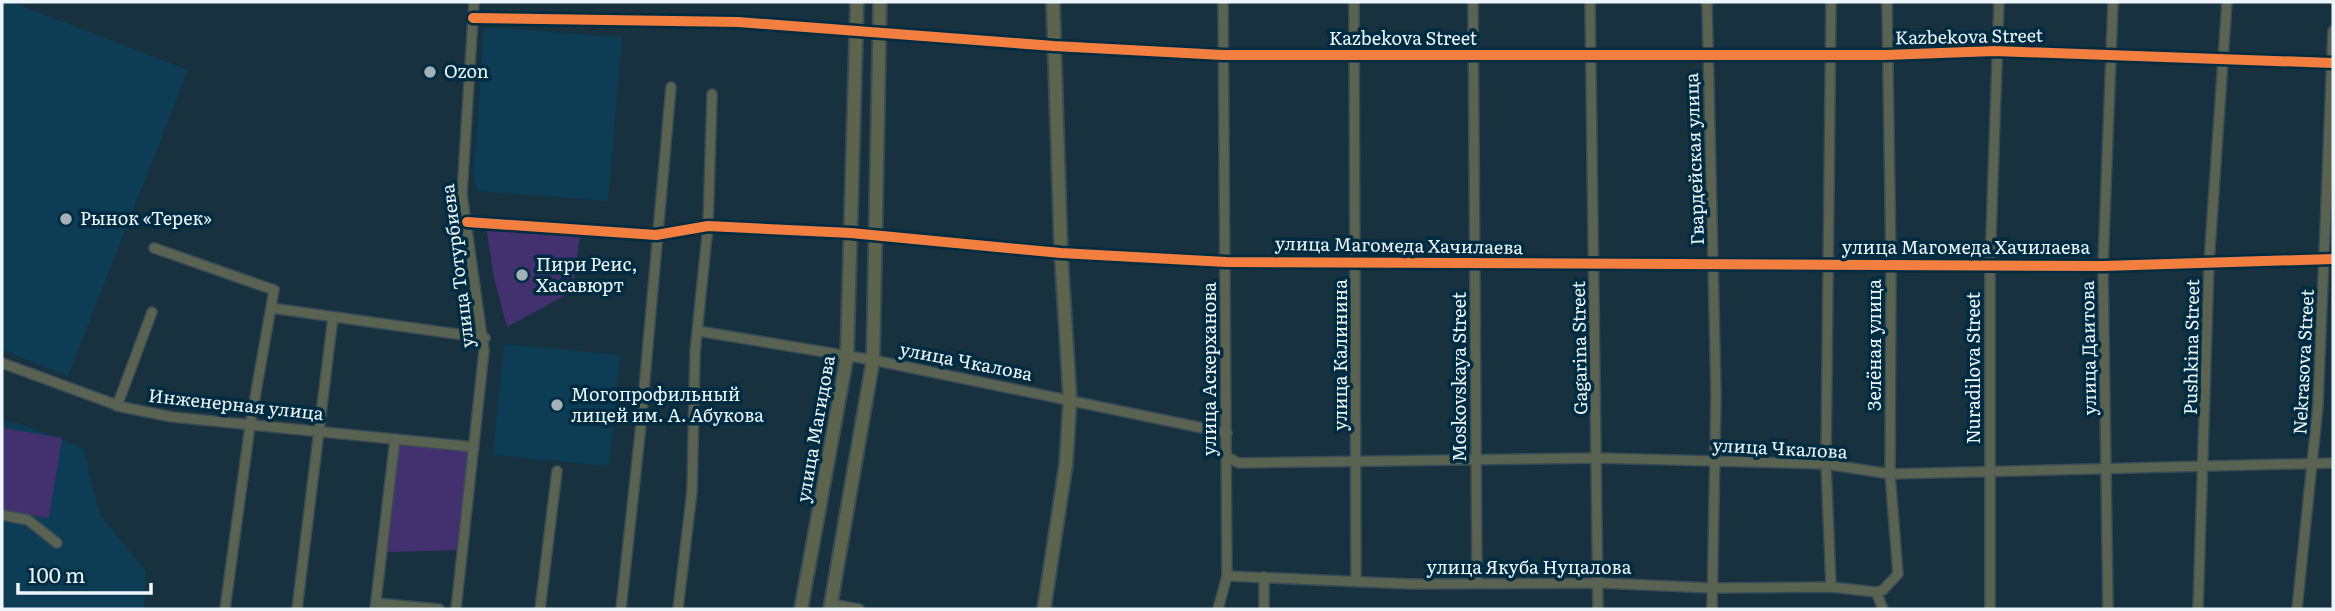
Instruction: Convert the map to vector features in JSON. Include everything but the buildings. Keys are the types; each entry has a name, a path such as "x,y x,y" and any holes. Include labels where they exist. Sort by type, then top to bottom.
{"main road":[{"name":"улица Магидова","path":"801,609 847,356 857,2"},
{"path":"831,606 873,360 880,2"},
{"path":"1044,609 1066,464 1070,399 1061,253 1054,2"}],"street":[{"name":"улица Тотурбиева","path":"456,609 485,338 462,194 474,2"},
{"name":"улица Аскерханова","path":"1218,609 1227,576 1223,2"},
{"name":"улица Калинина","path":"1354,2 1356,582"},
{"name":"Moskovskaya Street","path":"1473,2 1477,583"},
{"name":"Gagarina Street","path":"1590,2 1600,583 1598,609"},
{"name":"Гвардейская улица","path":"1707,2 1715,266 1712,609"},
{"path":"1831,2 1826,464 1831,587"},
{"name":"Зелёная улица","path":"1876,592 1883,590 1898,574 1890,474 1891,266 1887,2"},
{"name":"Nuradilova Street","path":"1990,609 1990,266 1995,51 1999,2"},
{"name":"улица Даитова","path":"2108,609 2103,266 2113,2"},
{"name":"Pushkina Street","path":"2198,609 2205,466 2209,263 2227,2"},
{"name":"Kazbekova Street","path":"473,18 738,22 1054,46 1223,55 1886,55 1995,51 2224,57 2332,63"},
{"name":"Nekrasova Street","path":"2297,609 2314,463 2330,259 2333,31"},
{"path":"621,609 640,434 671,87"},
{"path":"678,609 692,491 698,331 708,226 712,94"},
{"name":"улица Магомеда Хачилаева","path":"467,222 656,235 708,226 851,233 1061,253 1226,262 1595,266 2103,266 2330,259"},
{"path":"154,248 274,290 250,426 225,609"},
{"path":"271,308 485,338"},
{"path":"117,406 152,312"},
{"path":"297,609 333,317"},
{"name":"улица Чкалова","path":"698,331 873,360 1227,433"},
{"name":"Инженерная улица","path":"2,363 117,406 250,426 320,430 474,447"},
{"path":"395,439 375,606 439,609"},
{"name":"улица Чкалова","path":"1227,457 1239,463 1597,458 1826,464 1890,474 2333,463"},
{"path":"540,609 556,471"},
{"path":"2,515 28,520 57,543"},
{"name":"улица Якуба Нуцалова","path":"1227,576 1356,582 1831,587 1876,592"},
{"path":"1264,577 1264,609"},
{"path":"1876,592 1884,609"},
{"path":"831,606 859,609"}],"shaded area":[{"name":"Рынок «Терек»","path":"2,2 12,2 188,70 68,376 2,350"},
{"path":"484,27 622,37 608,201 477,191 474,175"},
{"path":"486,227 580,234 573,291 507,327 494,278"},
{"name":"Могопрофильный лицей им. А. Абукова","path":"504,344 620,355 609,466 493,455"},
{"path":"2,421 18,423 83,448 100,515 146,571 144,609 2,609"},
{"path":"2,428 62,438 49,518 2,510"},
{"path":"398,443 469,451 459,550 387,552"}],"cycle path":[{"path":"473,18 738,22 1054,46 1223,55 1886,55 1995,51 2333,63"},
{"path":"467,222 656,235 708,226 851,233 1061,253 1226,262 2103,266 2333,259"}],"place":[{"name":"Ozon","path":"430,72"},
{"name":"Рынок «Терек»","path":"66,219"},
{"name":"Пири Реис, Хасавюрт","path":"522,275"},
{"name":"Могопрофильный лицей им. А. Абукова","path":"557,405"}]}
